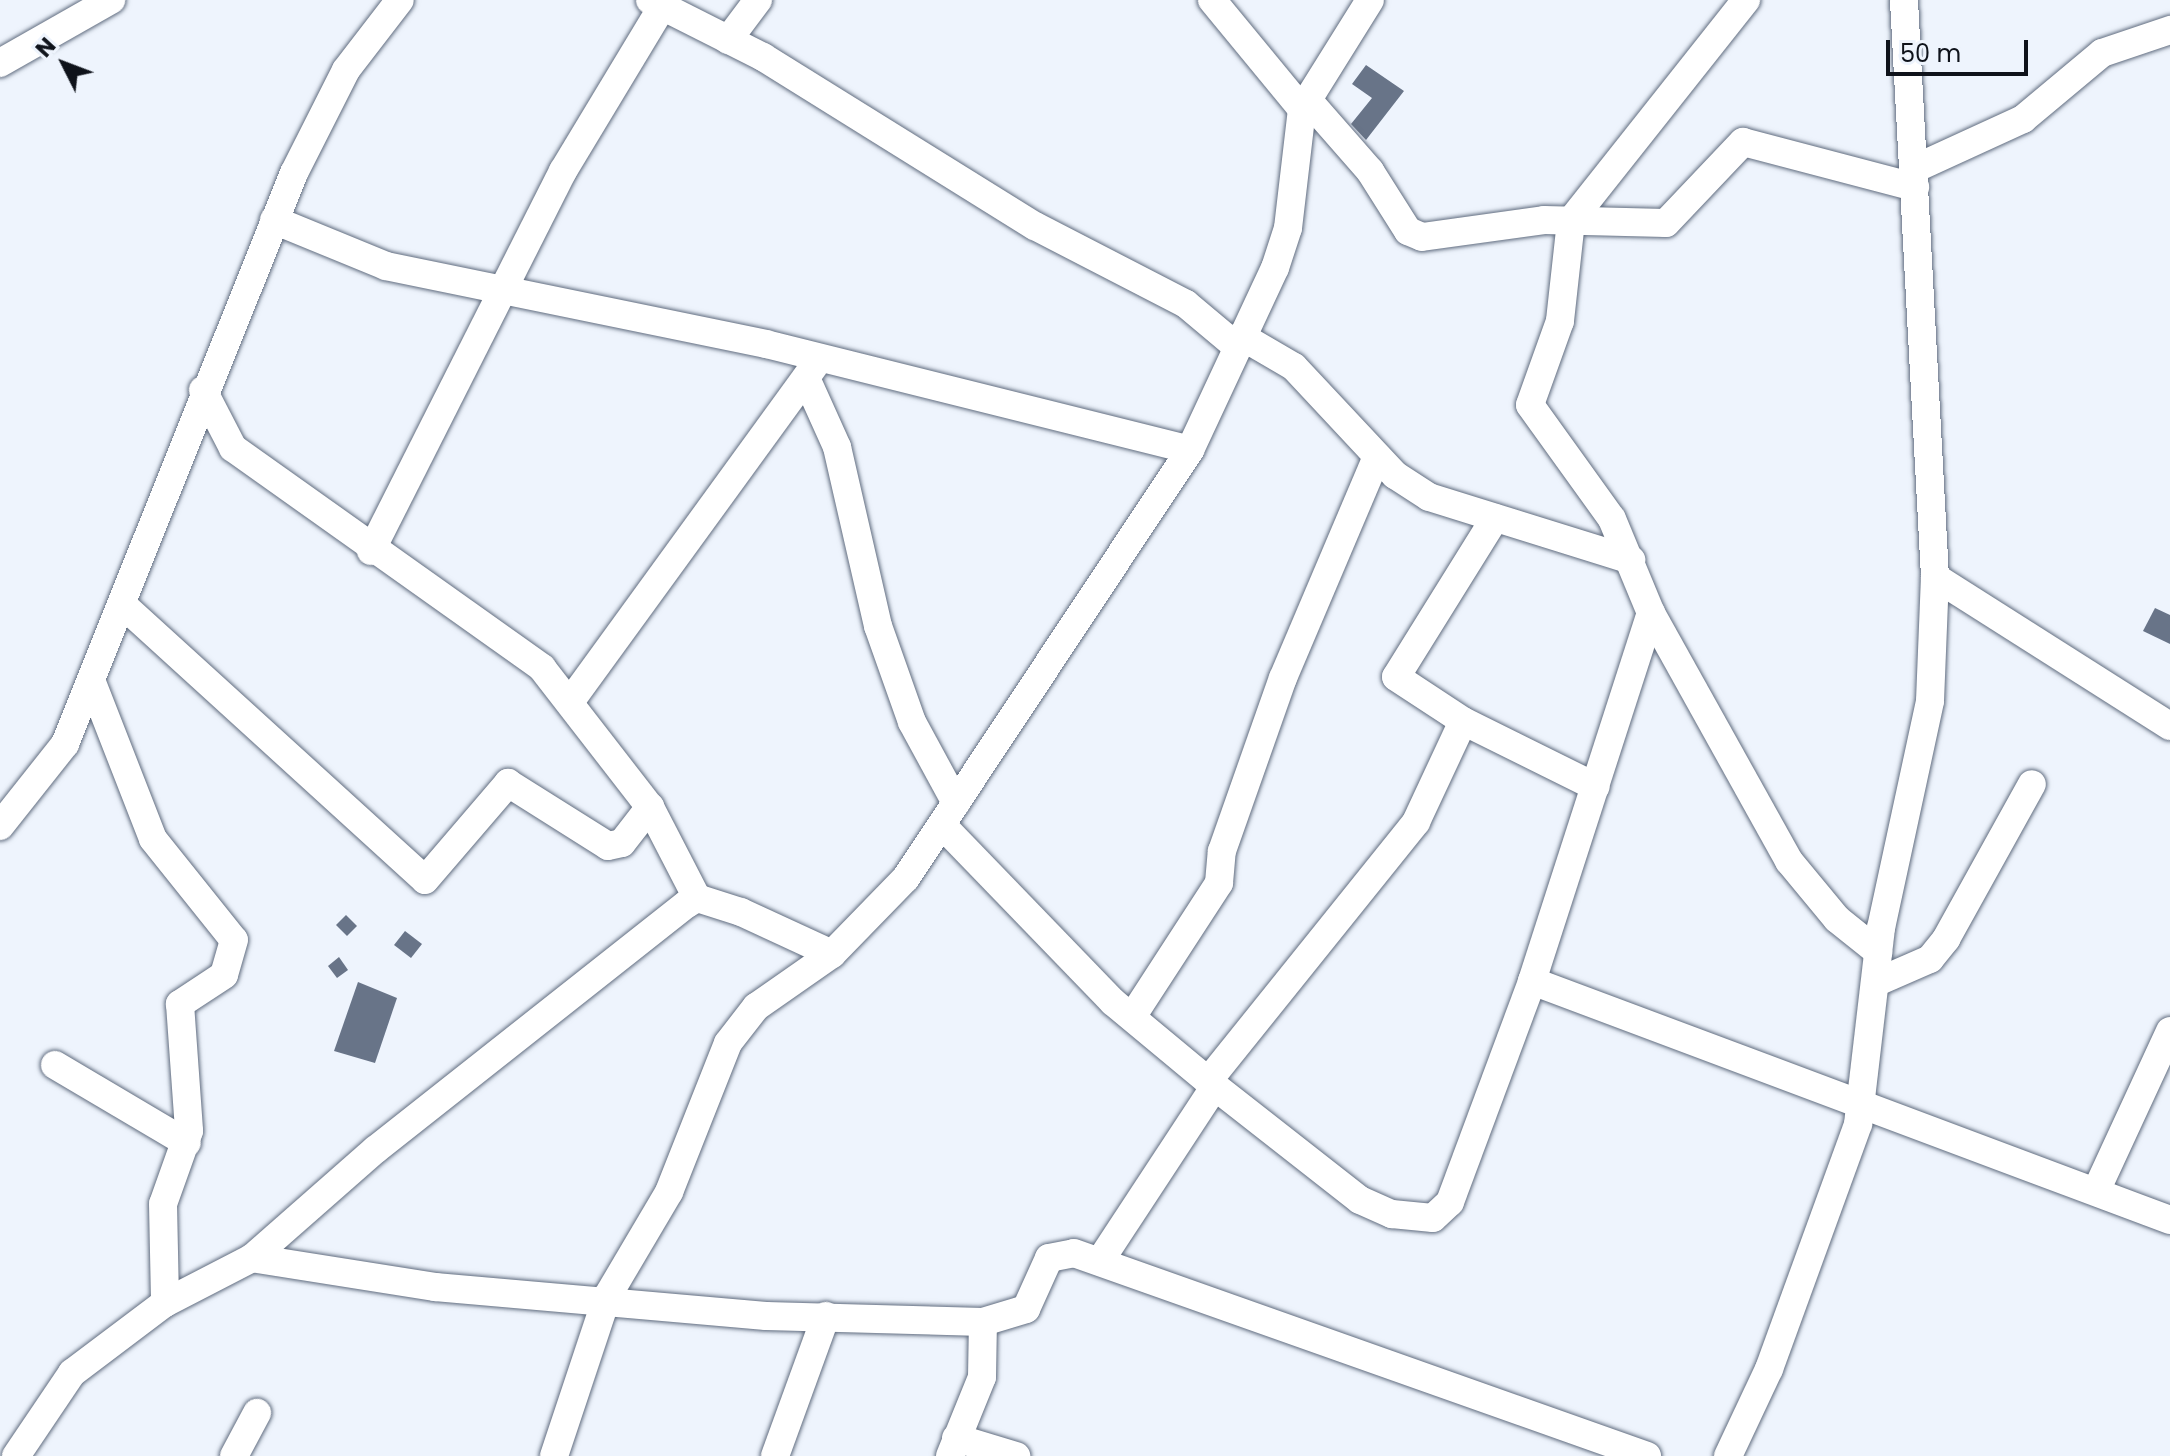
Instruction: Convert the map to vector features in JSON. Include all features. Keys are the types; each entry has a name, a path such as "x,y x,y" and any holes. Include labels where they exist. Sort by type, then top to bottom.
{"street":[{"path":"0,63 111,0"},
{"path":"0,826 65,744 93,685 181,445 274,220 346,70 400,0"},
{"path":"728,40 758,0"},
{"path":"1212,0 1416,236 1571,221 1678,217 1743,142 1914,167 1943,158 2023,119 2102,53 2170,30"},
{"path":"554,1456 607,1297 669,1192 728,1043 756,1007 832,954 888,899 950,815 1190,450 1288,228 1305,104 1370,0"},
{"path":"1746,0 1571,221 1560,321 1530,405 1612,519 1651,613 1789,861 1837,919 1878,952"},
{"path":"1728,1456 1769,1369 1862,1102 1878,952 1930,701 1935,577 1904,0"},
{"path":"371,551 563,171 656,3 728,40 1072,247 1186,304 1238,341 1294,367 1377,457 1429,497 1631,560"},
{"path":"274,220 386,266 503,289 813,367 1190,450"},
{"path":"570,702 813,367"},
{"path":"813,367 837,447 883,640 950,815 1132,1017 1360,1200 1392,1214 1433,1218 1450,1202 1532,981 1651,613"},
{"path":"203,390 233,448 371,551 542,668 650,807 697,898 832,954"},
{"path":"181,445 233,448"},
{"path":"1132,1017 1219,883 1222,851 1283,678 1377,457"},
{"path":"1495,518 1396,677 1463,721 1596,787"},
{"path":"1935,577 2170,726"},
{"path":"123,605 425,880 508,783 608,846 622,843 650,807"},
{"path":"93,685 116,733 153,839 234,940 224,975 180,1004 187,1143 163,1204 165,1303"},
{"path":"1100,1261 1212,1084 1416,822 1463,721"},
{"path":"65,744 116,733"},
{"path":"1875,983 1905,974 1938,949 2032,784"},
{"path":"16,1456 72,1373 165,1303 252,1258 375,1150 697,898"},
{"path":"790,983 791,937"},
{"path":"1532,981 2097,1189 2170,1220"},
{"path":"2097,1189 2170,1031"},
{"path":"55,1065 187,1143"},
{"path":"252,1258 435,1287 607,1297 766,1316 983,1322 1026,1309 1059,1252 1100,1261 1647,1456"},
{"path":"775,1456 826,1316"},
{"path":"983,1322 982,1377 953,1447 1016,1456"},
{"path":"234,1456 257,1413"}],"building":[{"path":"1366,65 1404,91 1366,140 1351,124 1372,98 1352,84"},
{"path":"2155,608 2170,615 2170,644 2143,631"},
{"path":"346,915 357,926 347,936 336,925"},
{"path":"405,931 422,944 411,958 394,945"},
{"path":"339,957 348,970 337,978 328,966"},
{"path":"358,982 397,998 375,1063 334,1051"}]}
